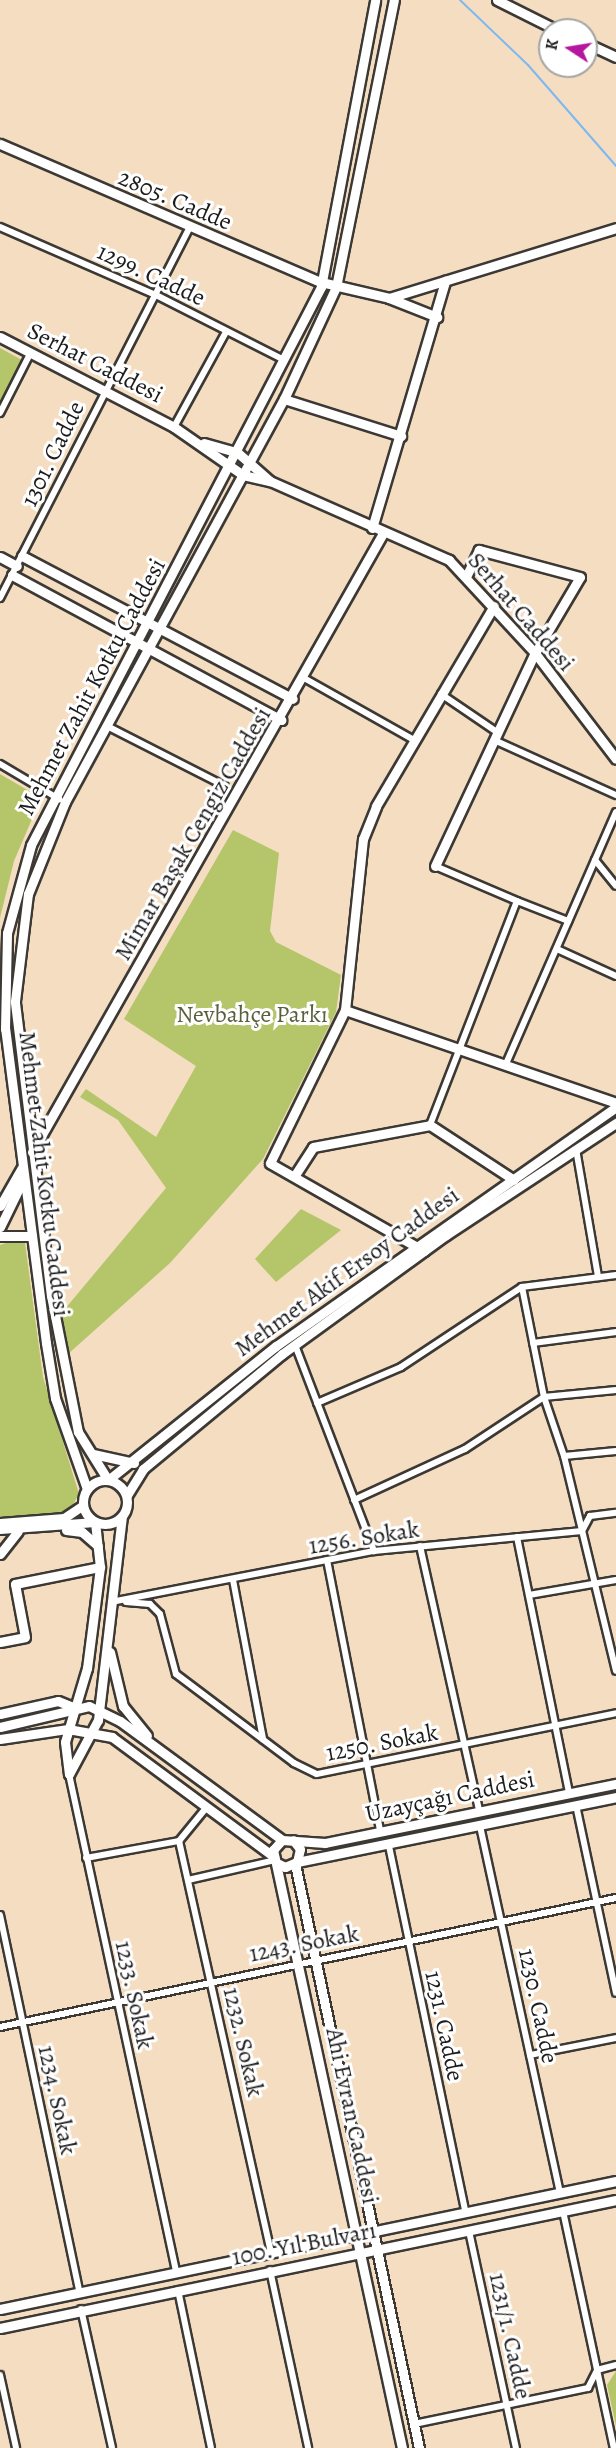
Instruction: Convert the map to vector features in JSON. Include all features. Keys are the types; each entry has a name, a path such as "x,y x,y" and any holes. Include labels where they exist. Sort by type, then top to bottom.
{"main road":[{"name":"Mehmet Zahit Kotku Caddesi","path":"87,1489 55,1398 4,1052 3,948 30,845 238,453 321,282 375,0"},
{"name":"Mehmet Zahit Kotku Caddesi","path":"108,1480 78,1432 62,1373 19,1052 16,975 28,894 65,802 284,399 336,286 394,0"},
{"path":"497,0 538,20"},
{"path":"598,49 616,57"},
{"name":"2805. Cadde","path":"0,144 189,229 321,282 389,298 437,317"},
{"path":"389,298 616,228"},
{"path":"372,528 437,317 445,281"},
{"name":"Serhat Caddesi","path":"0,337 106,389 203,443 230,467 243,475 270,481 383,533 449,560 535,652 616,759"},
{"path":"284,399 400,436"},
{"name":"Serhat Caddesi","path":"203,443 238,453 250,460 270,481"},
{"name":"Mimar Başak Cengiz Caddesi","path":"0,1206 293,699 383,533"},
{"path":"435,866 535,652 580,577 479,550 466,577"},
{"path":"22,556 293,699"},
{"path":"0,557 17,566"},
{"path":"12,575 281,720"},
{"path":"424,1251 416,1243 270,1163 345,1010 363,839 376,806 494,606"},
{"path":"345,1010 616,1105"},
{"path":"3,1039 18,1036"},
{"path":"4,1052 19,1052"},
{"name":"Mehmet Akif Ersoy Caddesi","path":"108,1480 134,1463 276,1346 416,1243 616,1105"},
{"path":"29,1120 47,1127"},
{"name":"Mehmet Akif Ersoy Caddesi","path":"127,1495 143,1469 295,1345 424,1251 616,1123"},
{"path":"295,1175 313,1148 430,1125 512,1177 519,1186"},
{"name":"Mimar Başak Cengiz Caddesi","path":"0,1227 23,1180 32,1152"},
{"path":"0,1236 32,1236"},
{"path":"93,1454 134,1463"},
{"path":"0,1523 64,1518 83,1504 87,1489 108,1480 127,1495 122,1517 99,1711 93,1732 69,1774"},
{"path":"69,1774 68,1729 87,1668 100,1567 95,1522 83,1504"},
{"path":"0,1529 18,1531 95,1522 109,1524 122,1517"},
{"path":"58,1528 82,1532 98,1547"},
{"path":"0,1554 18,1531"},
{"path":"0,1642 25,1637 15,1584 100,1567"},
{"path":"107,1636 123,1706 156,1747"},
{"path":"0,1714 58,1701 73,1707 99,1711 156,1747 287,1840 275,1860 124,1743 93,1732 68,1729 0,1739"},
{"path":"0,1727 73,1707"},
{"name":"Uzayçağı Caddesi","path":"287,1840 325,1843 616,1784"},
{"name":"Uzayçağı Caddesi","path":"275,1860 296,1863 389,1846 616,1797"},
{"name":"Ahi Evran Caddesi","path":"287,1840 300,1849 296,1863 419,2448"},
{"name":"Ahi Evran Caddesi","path":"275,1860 358,2235 402,2448"},
{"name":"100. Yıl Bulvarı","path":"0,2309 616,2181"},
{"name":"100. Yıl Bulvarı","path":"0,2328 81,2309 270,2270 361,2254 616,2200"}],"street":[{"name":"1299. Cadde","path":"0,227 156,295 284,360"},
{"name":"1301. Cadde","path":"0,598 189,229"},
{"path":"174,427 226,332"},
{"path":"0,413 31,351"},
{"path":"304,678 414,740"},
{"path":"441,694 496,736 616,795"},
{"path":"107,726 225,786"},
{"path":"0,764 65,802"},
{"path":"505,1066 616,812"},
{"path":"595,861 616,886"},
{"path":"435,866 568,921"},
{"path":"430,1125 517,901"},
{"path":"556,949 616,976"},
{"path":"576,1149 598,1277"},
{"path":"317,1403 401,1367 522,1287 616,1275"},
{"path":"522,1287 543,1397 564,1456 594,1584 613,1647 616,1671"},
{"path":"533,1343 616,1332"},
{"path":"295,1345 374,1551"},
{"path":"354,1500 465,1449 543,1397 616,1390"},
{"path":"564,1456 616,1451"},
{"path":"582,1531 590,1516 616,1513"},
{"name":"1256. Sokak","path":"111,1602 126,1602 374,1551 582,1531"},
{"path":"517,1537 569,1793"},
{"path":"420,1546 479,1811"},
{"path":"327,1560 380,1831"},
{"path":"233,1580 263,1740"},
{"path":"529,1595 616,1580"},
{"name":"1250. Sokak","path":"126,1602 150,1604 159,1614 176,1674 263,1740 317,1774 616,1713"},
{"name":"1233. Sokak","path":"69,1774 115,2002 176,2271"},
{"path":"576,1805 616,1993"},
{"path":"86,1858 179,1841 206,1808"},
{"name":"1230. Cadde","path":"480,1826 560,2193"},
{"name":"1232. Sokak","path":"179,1841 271,2251"},
{"name":"1231. Cadde","path":"389,1846 466,2213"},
{"path":"188,1880 275,1860"},
{"name":"1243. Sokak","path":"0,2027 210,1981 299,1965 616,1898"},
{"name":"1234. Sokak","path":"0,1915 80,2291"},
{"path":"530,2055 616,2038"},
{"path":"563,2211 614,2448"},
{"name":"1231/1. Cadde","path":"469,2231 516,2448"},
{"path":"270,2270 308,2448"},
{"path":"178,2289 211,2448"},
{"path":"81,2309 112,2448"},
{"path":"414,2424 588,2388 597,2370 616,2365"},
{"path":"0,2375 16,2448"}],"green space":[{"path":"0,348 22,360 0,403"},
{"path":"0,774 41,798 14,861 0,918"},
{"name":"Nevbahçe Parkı","path":"233,830 279,853 270,931 276,942 341,975 336,1012 263,1159 170,1263 68,1354 59,1316 166,1188 118,1120 80,1097 86,1089 156,1137 196,1066 124,1019"},
{"path":"301,1209 341,1230 276,1282 255,1259"},
{"path":"18,1239 25,1243 43,1377 79,1494 70,1510 23,1520 0,1518 0,1245"},
{"path":"616,2371 616,2426 607,2385"}],"waterway":[{"path":"460,0 528,65 616,166"}]}
